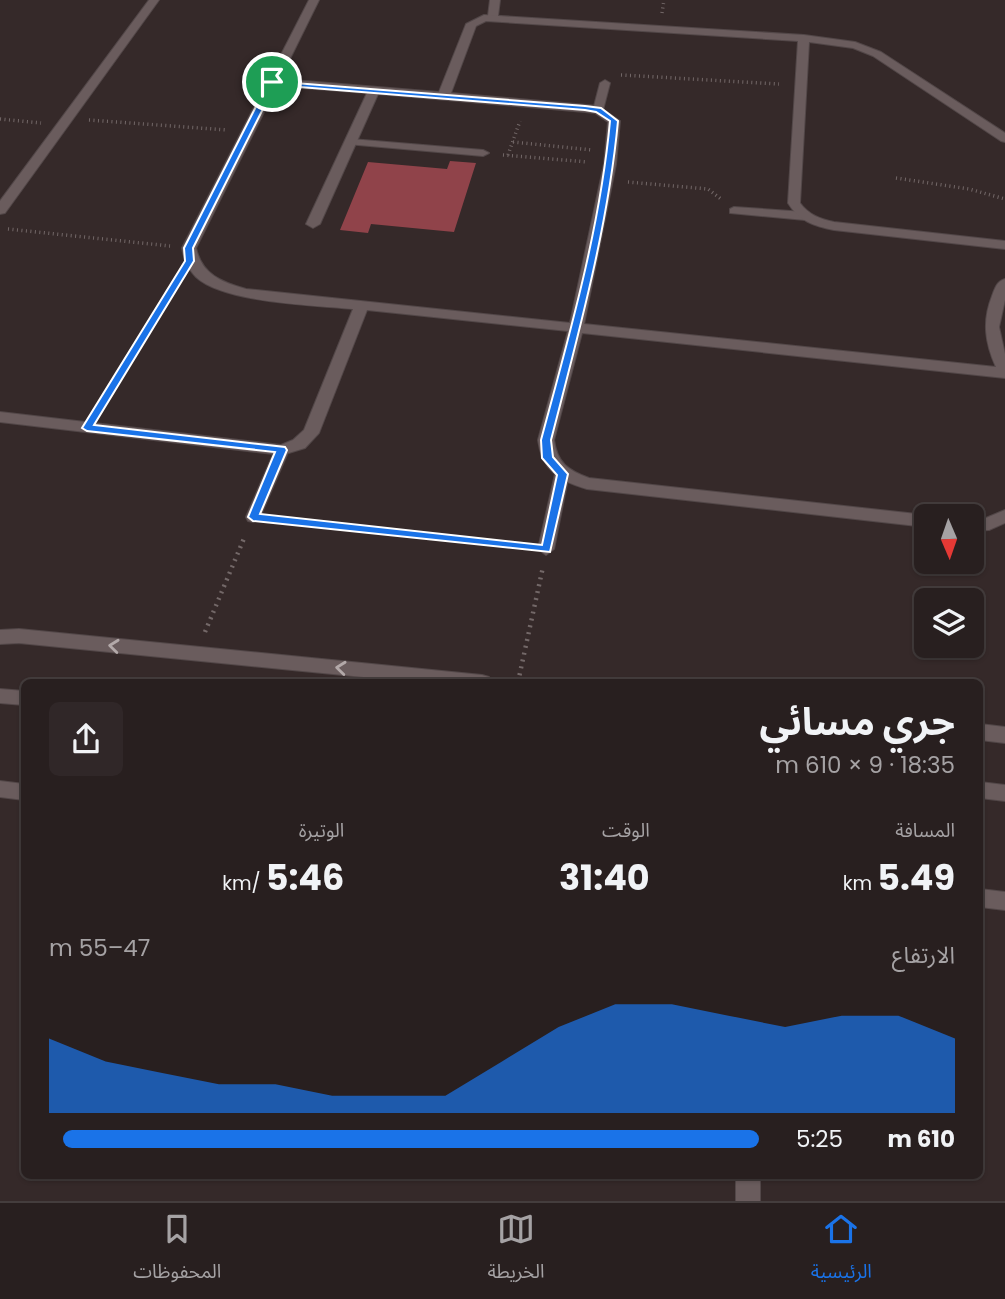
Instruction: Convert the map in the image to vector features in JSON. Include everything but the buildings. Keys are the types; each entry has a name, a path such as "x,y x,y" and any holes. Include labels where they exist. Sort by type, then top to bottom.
{"street":[{"path":"0,210 154,0"},
{"path":"314,0 189,254 200,275 220,286 246,293 1005,372"},
{"path":"444,96 471,24 494,16 804,38 855,45 877,54 1005,138"},
{"path":"804,38 794,203 805,216 834,226 1005,245"},
{"path":"272,82 598,110 614,121 611,158 576,328 546,440 548,458 562,474 587,483 914,520"},
{"path":"313,224 374,91"},
{"path":"1005,284 992,312 991,326 998,357 1005,372"},
{"path":"0,417 282,450 299,444 311,433 362,305"},
{"path":"984,524 1005,516"},
{"path":"0,637 19,636 451,679"},
{"path":"0,696 21,698"},
{"path":"983,732 1005,735"},
{"path":"0,789 21,792"},
{"path":"983,790 1005,793"},
{"path":"983,898 1005,901"},
{"path":"748,1179 748,1201"}],"lane":[{"path":"494,16 495,0"},
{"path":"598,110 605,83"},
{"path":"351,142 483,153"},
{"path":"734,211 805,216"},
{"path":"253,517 282,450"},
{"path":"546,550 562,474"}],"path":[{"path":"605,83 610,78 632,73 801,86"},
{"path":"508,155 526,103"},
{"path":"0,119 247,132"},
{"path":"513,142 611,158"},
{"path":"483,153 611,158"},
{"path":"896,178 969,189 1005,199"},
{"path":"607,179 708,189 734,211"},
{"path":"0,228 189,254 87,428"},
{"path":"196,654 253,517 546,550 519,679"}],"route":[{"path":"272,82 585,108 608,114 614,121 610,164 576,328 546,440 548,458 562,474 546,550 253,517 282,450 87,428 190,261 188,248 272,82"}]}
